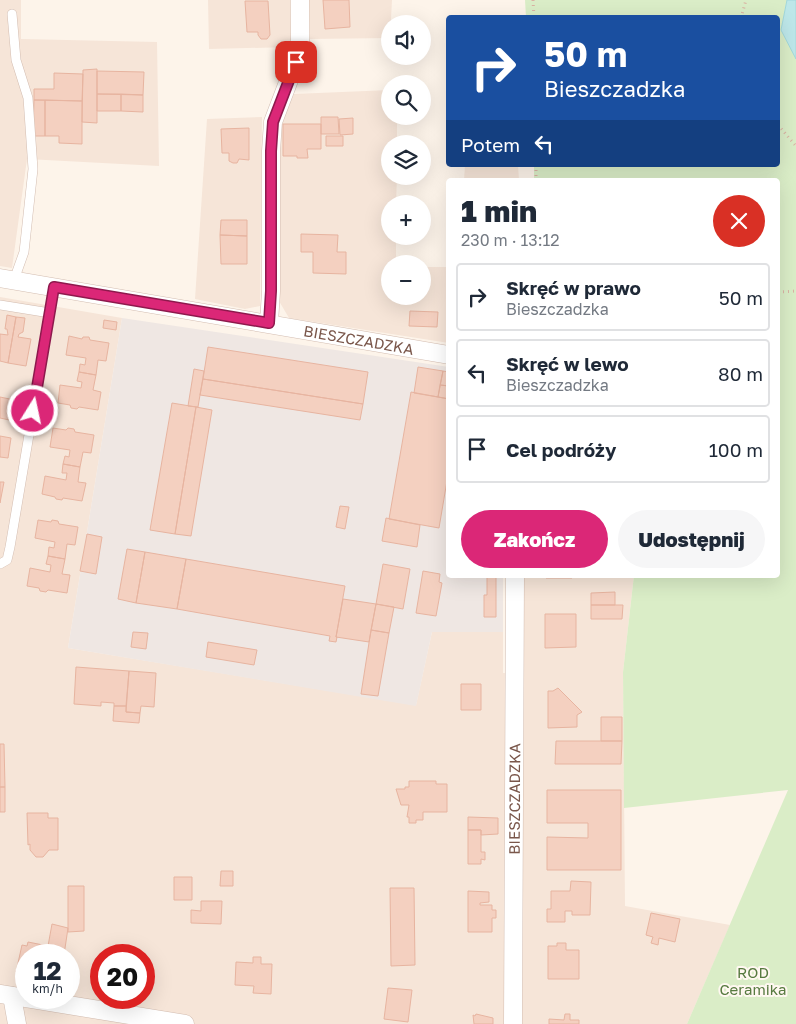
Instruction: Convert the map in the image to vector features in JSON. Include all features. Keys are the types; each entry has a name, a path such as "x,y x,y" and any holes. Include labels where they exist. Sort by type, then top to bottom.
{"street":[{"path":"269,323 273,122 300,51 300,0"},
{"name":"BIESZCZADZKA","path":"7,279 446,353"},
{"name":"BIESZCZADZKA","path":"513,1024 515,578"},
{"path":"16,1024 6,995 185,1024"}],"lane":[{"path":"7,279 24,252 34,168 28,98 16,60 12,14"},
{"path":"0,564 7,560 10,547 54,287"},
{"path":"0,305 50,313"}],"path":[{"path":"533,0 534,15"},
{"path":"742,15 746,0"},
{"path":"780,128 796,146"},
{"path":"780,292 796,291"}],"shaded area":[{"path":"0,0 21,0 21,39 157,42 159,166 27,159 12,268 0,266"},
{"path":"208,0 290,0 291,47 209,49"},
{"path":"309,0 392,0 391,15 381,15 381,38 310,39"},
{"path":"381,90 381,125 397,125 397,135 381,135 381,185 397,185 396,195 381,195 381,245 396,245 396,255 381,255 381,305 431,305 431,267 446,267 446,343 289,318 279,301 279,122 294,94"},
{"path":"262,117 260,306 245,309 195,299 207,119"},
{"path":"465,167 518,167 519,178 464,178"},
{"path":"0,297 122,318 68,648 416,705 432,632 503,632 503,673 520,673 521,578 634,578 623,672 625,906 730,925 687,1024 0,1024"},
{"path":"122,318 446,367 446,578 503,578 503,632 432,632 416,706 68,648"}],"green space":[{"name":"ROD Ceramika","path":"525,0 796,0 796,1024 687,1024 788,790 624,808 623,672 634,578 780,578 780,178 534,178 534,167 780,167 780,15 526,15"}],"water":[{"path":"787,0 796,0 796,59 781,30"}],"building":[{"path":"323,0 349,0 350,27 325,29"},
{"path":"245,1 268,1 270,35 267,39 261,39 258,32 247,32"},
{"path":"97,69 97,123 82,122 83,70"},
{"path":"97,71 144,72 143,95 97,94"},
{"path":"54,73 83,74 82,101 34,100 34,89 54,89"},
{"path":"97,94 121,94 121,111 97,111"},
{"path":"121,94 143,95 143,112 121,111"},
{"path":"34,100 45,100 45,136 33,136"},
{"path":"45,100 82,101 82,144 59,143 59,136 45,136"},
{"path":"321,117 338,117 339,134 321,134"},
{"path":"353,118 353,134 340,135 339,119"},
{"path":"283,124 321,124 321,149 307,149 308,158 283,156"},
{"path":"249,128 249,160 239,159 237,163 229,161 229,153 222,153 221,129"},
{"path":"326,136 343,136 343,146 326,146"},
{"path":"221,220 247,220 247,236 220,235"},
{"path":"301,234 338,235 337,252 346,252 346,274 313,273 313,252 301,252"},
{"path":"220,235 247,236 247,264 221,264"},
{"path":"410,311 438,312 437,327 409,326"},
{"path":"7,315 16,317 8,363 0,361 0,334 8,335 7,329 5,329"},
{"path":"16,317 25,318 23,332 18,337 31,339 26,366 8,363"},
{"path":"104,320 117,322 116,330 103,328"},
{"path":"69,336 82,339 83,337 89,337 90,340 109,343 106,361 98,360 96,375 79,372 80,364 85,365 86,358 66,355"},
{"path":"208,347 368,372 363,404 203,379"},
{"path":"418,367 443,371 438,397 414,393"},
{"path":"194,369 204,371 198,407 188,406"},
{"path":"443,371 446,372 446,386 440,385"},
{"path":"79,372 96,375 93,390 101,392 98,410 79,407 77,409 71,408 70,405 58,403 60,385 81,388 82,382 77,381"},
{"path":"203,379 363,404 360,420 200,395"},
{"path":"440,385 446,386 446,398 438,397"},
{"path":"411,392 446,398 446,487 439,528 389,519"},
{"path":"0,397 19,401 14,421 0,418"},
{"path":"172,403 196,407 175,534 150,530"},
{"path":"196,407 212,410 191,536 175,534"},
{"path":"53,428 74,429 75,432 94,435 91,453 83,452 80,467 63,464 65,456 69,457 70,450 50,447"},
{"path":"0,436 11,438 8,458 0,457"},
{"path":"63,464 80,467 78,482 86,483 82,501 63,498 62,500 56,499 55,497 42,494 45,476 66,480 67,473 62,473"},
{"path":"0,482 4,482 0,503"},
{"path":"340,506 349,507 345,529 336,527"},
{"path":"386,518 420,525 417,547 382,541"},
{"path":"38,520 58,521 59,524 78,527 75,545 67,544 65,559 48,556 49,547 54,548 55,542 35,538"},
{"path":"87,534 102,537 96,574 80,571"},
{"path":"127,549 145,552 136,603 118,599"},
{"path":"145,552 186,559 177,609 136,603"},
{"path":"48,556 65,559 62,574 70,575 67,593 48,590 46,592 40,591 39,588 27,586 30,568 50,572 51,565 46,564"},
{"path":"186,559 345,586 336,642 329,641 330,636 177,609"},
{"path":"383,564 410,569 403,609 376,604"},
{"path":"423,571 440,574 439,582 442,583 436,616 416,613"},
{"path":"487,578 496,578 496,617 484,617 484,595 487,595"},
{"path":"615,592 615,605 591,605 591,593"},
{"path":"343,599 376,604 369,642 336,637"},
{"path":"376,604 394,607 389,633 371,630"},
{"path":"591,605 623,605 622,619 591,619"},
{"path":"545,614 576,614 576,647 545,648"},
{"path":"371,630 389,633 378,696 361,694"},
{"path":"133,632 148,633 146,649 131,647"},
{"path":"208,642 257,650 254,665 206,657"},
{"path":"76,667 129,671 126,706 114,706 114,703 101,702 101,706 74,704"},
{"path":"129,671 156,673 154,707 141,706 140,713 126,712"},
{"path":"461,684 481,684 481,710 461,710"},
{"path":"558,688 582,712 577,715 577,727 548,728 548,691"},
{"path":"114,706 126,706 126,712 140,713 139,723 113,721"},
{"path":"601,717 622,717 622,741 601,741"},
{"path":"556,741 622,741 621,764 555,764"},
{"path":"0,744 4,744 5,787 0,787"},
{"path":"409,781 436,781 436,784 447,784 447,812 423,812 423,820 409,823 409,817 407,817 409,805 401,805 396,789 409,787"},
{"path":"0,787 5,787 5,812 0,812"},
{"path":"547,790 621,790 621,870 547,870 547,837 588,838 588,823 547,823"},
{"path":"27,813 48,813 48,818 58,818 58,850 49,850 43,857 36,857 30,850 30,844 28,845"},
{"path":"468,817 498,818 498,834 481,835 481,830 468,830"},
{"path":"468,830 481,830 481,852 485,852 485,860 481,859 481,864 468,864"},
{"path":"221,871 233,871 233,886 220,886"},
{"path":"174,877 192,877 192,900 174,900"},
{"path":"571,881 591,882 590,915 572,915 572,911 565,911 565,922 547,922 547,909 551,909 551,891 570,891"},
{"path":"68,886 84,886 84,931 68,932"},
{"path":"390,888 414,888 415,965 391,966"},
{"path":"468,891 489,892 489,902 480,903 480,905 492,905 492,910 496,910 496,918 492,918 492,932 468,932"},
{"path":"201,901 222,901 221,924 191,923 191,910 201,911"},
{"path":"651,913 680,919 675,942 659,938 658,945 651,943 653,937 646,935"},
{"path":"52,924 68,928 66,944 48,944"},
{"path":"557,943 566,943 566,950 579,950 579,979 548,979 548,946 557,946"},
{"path":"253,957 261,957 261,964 272,964 271,994 253,993 254,986 235,985 236,962 253,963"},
{"path":"388,988 412,990 408,1022 384,1019"},
{"path":"476,1014 493,1018 493,1024 474,1024 473,1015 475,1016"},
{"path":"565,1014 570,1014 570,1020 579,1020 579,1024 549,1024 549,1019 564,1020"}],"route":[{"path":"33,411 54,287 269,323 273,122 296,62"}]}
